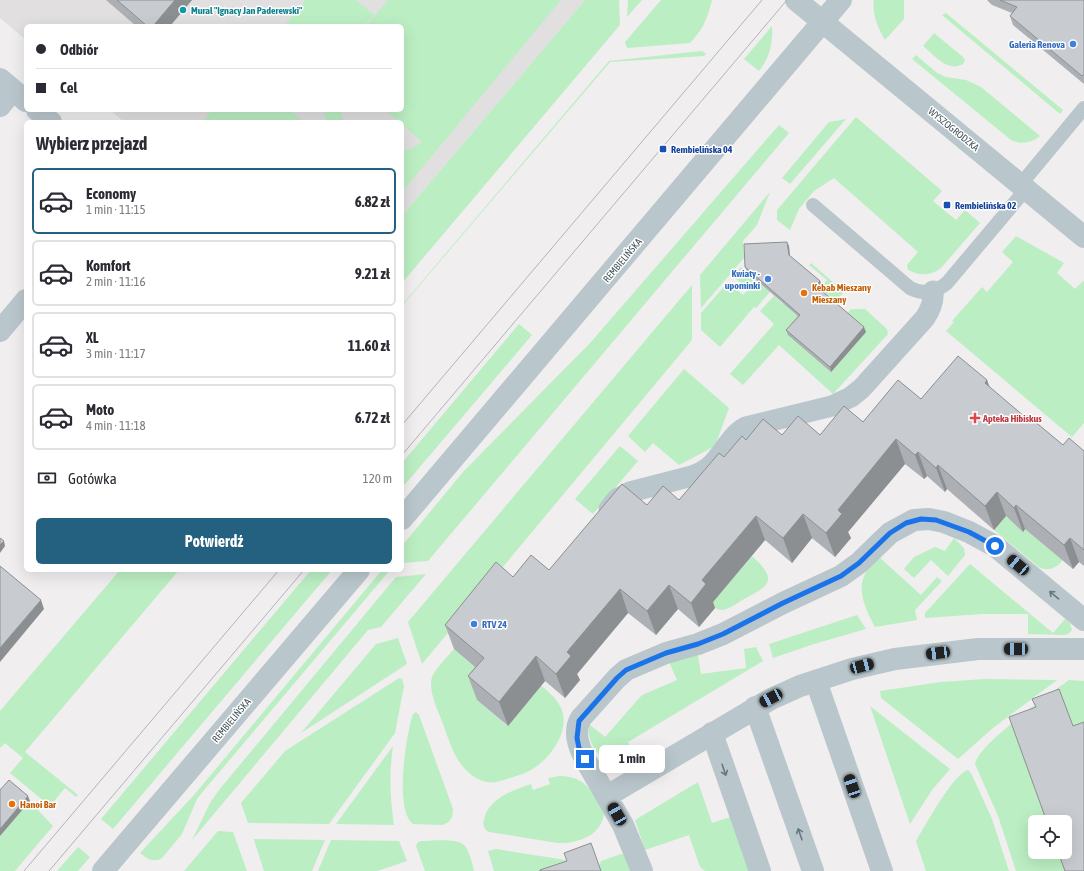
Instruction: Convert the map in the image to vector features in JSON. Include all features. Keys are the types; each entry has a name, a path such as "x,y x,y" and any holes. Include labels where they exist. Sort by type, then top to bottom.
{"street":[{"name":"WYSZOGRODZKA","path":"796,0 1084,236"},
{"name":"REMBIELIŃSKA","path":"404,517 841,0"},
{"path":"39,112 49,120"},
{"path":"597,523 622,495 700,473 710,465 739,432 746,427 832,406 851,397 862,388 926,318 933,303 933,291"},
{"path":"0,331 24,302"},
{"path":"642,871 624,827 581,752 578,743 577,731 581,718 620,675 630,668 666,653 698,644 723,634 783,603 841,576 859,563 890,533 914,520 929,519 940,521 969,532 995,546 1084,620"},
{"name":"REMBIELIŃSKA","path":"103,871 357,572"},
{"path":"607,796 756,707 782,694 816,681 872,664 924,655 978,649 1084,649"},
{"path":"816,681 882,871"},
{"path":"756,707 813,871"},
{"path":"712,733 760,871"}],"lane":[{"path":"813,205 910,288 924,292 933,291 947,283 1024,187 1083,110"}],"shaded area":[{"path":"0,0 585,0 404,214 404,120 122,120 112,112 404,112 404,24 24,24 24,38 0,18"}],"green space":[{"path":"306,0 356,0 374,15 366,24 286,24"},
{"path":"388,0 561,0 404,190 404,150 422,142 404,126 404,120 397,120 387,112 404,112 404,24 368,24"},
{"path":"585,0 619,0 620,25 404,281 404,214"},
{"path":"628,0 642,0 627,17"},
{"path":"661,0 712,0 699,33 690,43 627,48 625,42"},
{"path":"874,0 904,0 904,19 885,40 876,21"},
{"path":"946,13 1063,110 1060,114 942,15"},
{"path":"772,26 770,50 763,66 759,71 744,59"},
{"path":"934,33 963,57 965,60 963,64 957,66 947,65 923,46"},
{"path":"702,51 706,54 704,56 610,62 404,304 404,303 609,61"},
{"path":"916,55 937,73 946,77 966,80 981,87 1040,136 1026,142 1011,140 912,59"},
{"path":"210,112 292,112 302,120 204,120"},
{"path":"324,112 341,112 343,120 326,120"},
{"path":"856,117 942,191 933,201 956,220 965,210 980,223 937,271 929,274 921,274 908,270 907,265 918,252 834,178 814,191 799,209 790,230 777,220 777,210"},
{"path":"846,119 790,184 782,178 829,122"},
{"path":"779,125 789,133 428,561 404,563 404,544 463,472 591,342"},
{"path":"770,192 757,225 743,241 744,258 701,308 700,275"},
{"path":"1016,236 1064,263 1057,273 1075,289 1083,281 1084,282 1084,423 1072,437 946,331 954,322 952,321 982,287 987,292 1013,262 1002,252"},
{"path":"811,263 844,292 833,304 846,315 851,309 865,309 887,329 888,334 833,394 779,345 743,385 730,374 774,324 760,311 774,296 783,304 788,299 801,310 827,280 809,265"},
{"path":"741,267 770,292 756,308 754,307 720,347 701,330 701,313 728,282 743,295 748,290 733,276"},
{"path":"692,285 692,340 422,664 408,622"},
{"path":"519,324 532,335 404,486 404,461"},
{"path":"684,369 729,408 715,446 679,465 653,443 645,452 628,436"},
{"path":"620,446 638,461 593,514 575,499"},
{"path":"1006,516 1023,531 1025,529 1063,560 1053,568 1040,568 994,530"},
{"path":"954,538 964,548 965,555 948,576 931,560 914,578 904,569 914,557 935,547 945,551"},
{"path":"752,556 765,570 768,576 768,581 761,590 730,607 722,610 716,608 711,604"},
{"path":"879,557 921,595 937,577 942,581 915,610 917,620 875,627 864,601 862,587 866,572"},
{"path":"970,564 1053,633 1065,619 1070,623 1072,630 1068,634 1064,635 1028,634 1028,614 982,614 925,618 925,613"},
{"path":"118,572 177,572 25,752 78,795 76,797 65,788 50,806 10,773 23,758 5,743 0,748 0,711"},
{"path":"309,572 330,572 113,829 101,819"},
{"path":"380,572 388,572 197,799 182,834 162,858 152,860 140,853 194,795"},
{"path":"426,574 381,627 368,630 192,840 210,803 219,790 396,577"},
{"path":"857,615 866,629 773,658 769,644"},
{"path":"398,638 407,664 301,733 376,644"},
{"path":"756,647 763,661 628,742 639,761 620,765 603,758 596,751 589,734 589,724 605,737 642,695 677,680 669,662 698,655 701,674 746,668 744,649"},
{"path":"454,649 492,682 477,700 507,726 534,680 552,695 559,704 564,721 563,729 557,743 543,761 528,772 498,782 486,782 471,774 460,763 449,740 434,700 431,686 433,675"},
{"path":"399,678 402,679 404,686 395,733 329,824 248,823 241,803 285,751"},
{"path":"985,679 1057,680 993,728 958,759 881,698 880,691 941,682"},
{"path":"1069,680 1084,681 1084,753 1019,744 1044,815 1028,815 1028,859 1061,859 1065,871 1016,871 998,816 975,764 979,755 1001,732"},
{"path":"870,706 950,769 932,790 910,824"},
{"path":"416,712 419,715 453,809 450,820 442,825 413,824 407,816 404,804 403,772 407,738 413,714"},
{"path":"393,746 390,786 394,825 336,824"},
{"path":"968,770 971,773 992,819 1009,871 926,871 916,841 947,790 962,774"},
{"path":"560,776 577,779 588,787 604,813 599,827 588,837 573,842 558,843 489,832 485,829 483,823 486,813 494,802 512,791 531,784 533,790 550,784 548,778"},
{"path":"698,782 712,823 733,816 752,871 705,871 700,867 689,835 645,850 635,820"},
{"path":"21,792 53,826 15,871 0,871 0,836"},
{"path":"218,831 233,832 247,871 184,871"},
{"path":"254,839 325,840 312,871 264,871"},
{"path":"331,840 399,841 407,861 377,871 318,871"},
{"path":"452,841 463,844 469,853 474,871 425,871 416,846 418,842"},
{"path":"78,847 90,857 78,871 57,871"},
{"path":"496,849 566,860 568,865 561,871 494,871 488,851"},
{"path":"621,854 626,855 632,871 601,871 599,866 601,861"}],"building":[{"path":"117,0 175,0 155,24 145,24"},
{"path":"1000,0 1084,0 1084,74 1082,76 1010,16 1017,7"},
{"path":"787,242 789,255 820,281 816,286 864,327 830,367 786,330 800,315 745,267 744,244"},
{"path":"958,356 987,380 985,383 1025,417 1027,415 1063,445 1069,438 1084,451 1084,550 1070,538 1064,545 1016,505 1014,508 997,492 985,506 938,465 936,468 918,452 915,455 896,439 838,510 842,514 826,533 803,514 783,538 756,516 702,580 706,584 691,603 669,585 647,611 620,589 567,652 571,656 556,674 536,656 499,702 468,676 484,658 445,625 496,562 513,577 531,555 549,570 622,484 647,505 663,486 679,500 719,453 724,457 742,436 746,440 763,419 782,435 798,416 820,435 844,406 863,422 898,380 921,399"},
{"path":"0,538 4,541 0,545"},
{"path":"0,566 41,600 0,648"},
{"path":"1059,689 1073,726 1084,722 1084,871 1065,871 1061,859 1072,859 1072,815 1044,815 1009,717 1036,707 1032,699"},
{"path":"9,780 28,796 0,829 0,790"},
{"path":"591,843 601,871 540,871 567,861 564,853"}],"tram line":[{"path":"404,423 762,0"},
{"path":"404,453 787,0"},
{"path":"24,871 277,572"},
{"path":"49,871 302,572"}],"place":[{"name":"Mural \"Ignacy Jan Paderewski\"","path":"183,10"},
{"name":"Galeria Renova","path":"1073,44"},
{"name":"Rembielińska 04","path":"663,149"},
{"name":"Rembielińska 02","path":"947,205"},
{"name":"Kwiaty - upominki","path":"768,279"},
{"name":"Kebab Mieszany Mieszany","path":"804,293"},
{"name":"Apteka Hibiskus","path":"975,418"},
{"name":"RTV 24","path":"474,624"},
{"name":"Hanoi Bar","path":"12,804"}],"route":[{"path":"585,759 579,748 577,738 579,721 626,670 666,653 698,644 723,634 783,603 841,576 859,563 898,527 914,520 936,520 969,532 995,546"}]}
